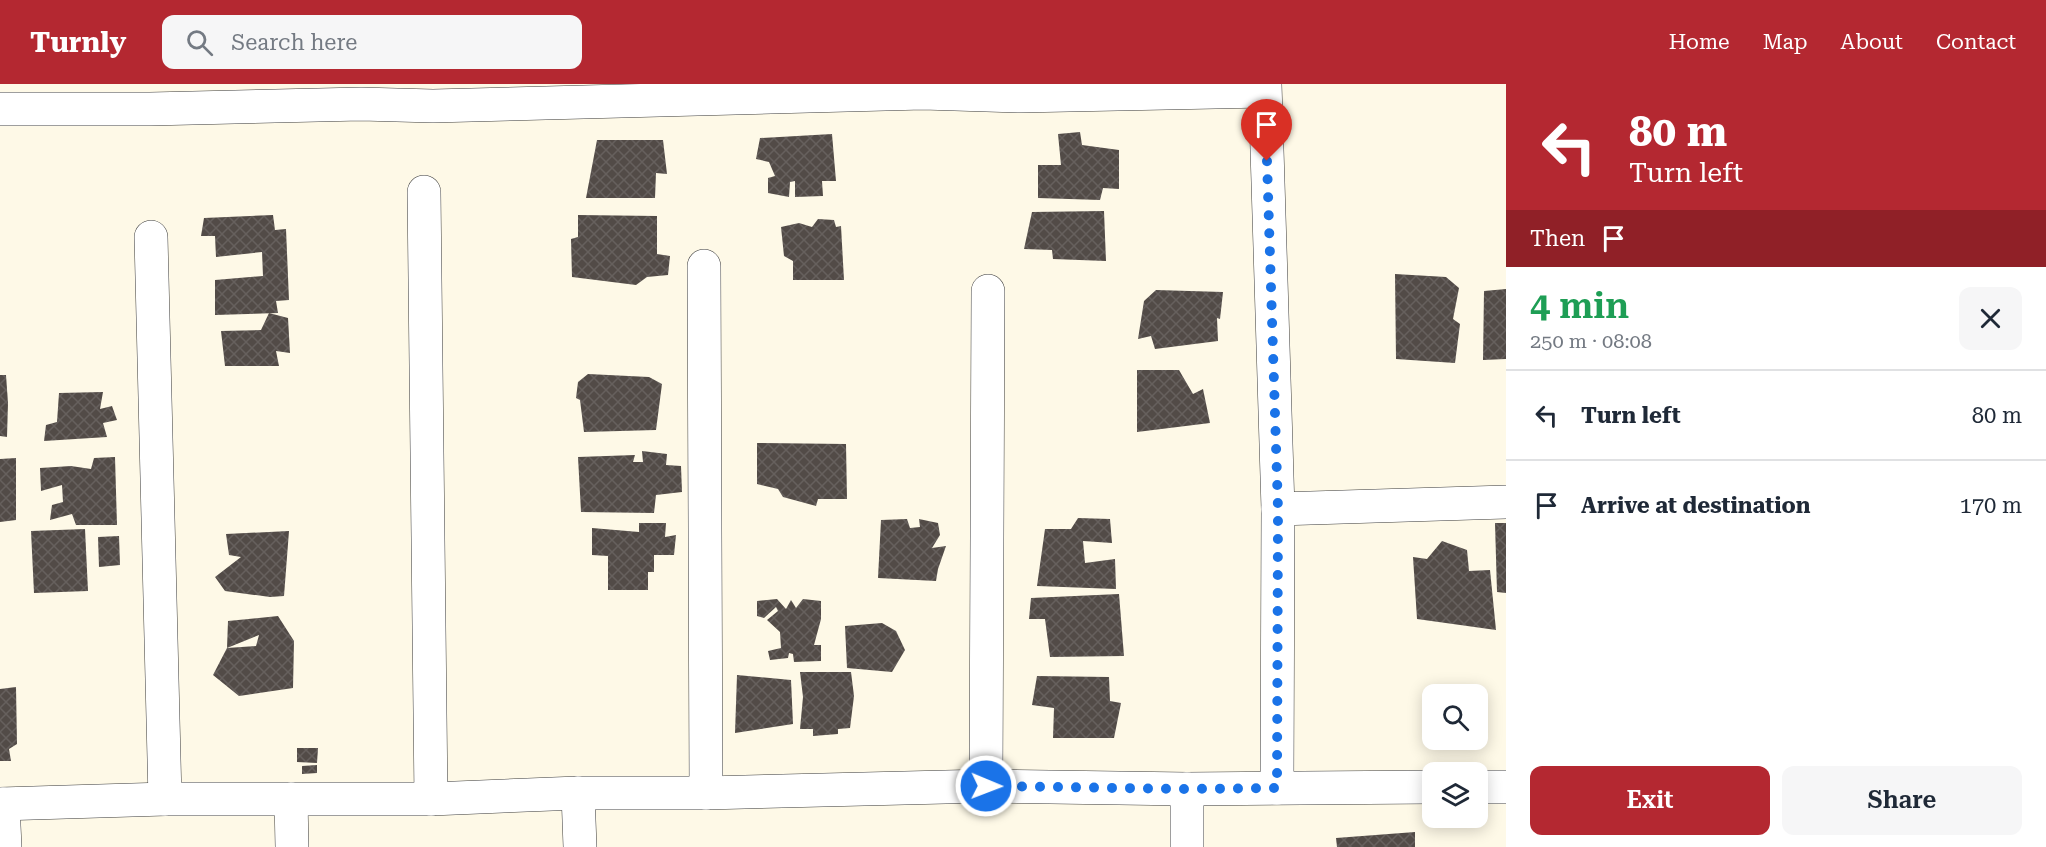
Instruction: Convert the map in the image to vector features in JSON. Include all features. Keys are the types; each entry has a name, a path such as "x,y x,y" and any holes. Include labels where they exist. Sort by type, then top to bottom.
{"street":[{"path":"0,109 150,109 361,94 433,106 641,92 923,89 1020,96 1265,88 1278,509 1277,788"},
{"path":"424,192 431,799"},
{"path":"151,237 165,799"},
{"path":"704,266 706,792"},
{"path":"986,786 988,291"},
{"path":"1278,509 1506,502"},
{"path":"5,847 2,804 165,799 431,799 578,793 986,786 1187,789 1422,787"},
{"path":"1488,787 1506,787"},
{"path":"1187,789 1187,847"},
{"path":"578,793 580,847"},
{"path":"291,799 292,847"}],"building":[{"path":"1080,132 1082,145 1119,150 1119,189 1103,188 1100,200 1038,198 1038,165 1061,165 1058,134"},
{"path":"832,134 836,181 822,181 823,196 795,197 795,181 790,182 789,197 768,193 768,178 775,176 769,162 756,159 760,138"},
{"path":"597,140 663,140 667,174 656,173 655,198 586,198"},
{"path":"1104,211 1106,261 1053,259 1052,250 1024,249 1032,212"},
{"path":"273,215 275,230 286,229 289,300 276,301 278,313 215,315 215,280 263,276 262,252 216,257 215,236 201,236 204,218"},
{"path":"578,215 657,216 657,254 670,256 668,275 647,277 636,285 572,277 571,239 578,237"},
{"path":"818,219 834,220 836,227 841,226 844,280 793,280 793,261 784,256 781,227 799,223 812,227"},
{"path":"1395,274 1446,277 1459,288 1453,319 1460,324 1455,363 1396,359"},
{"path":"1506,289 1506,359 1483,360 1484,291"},
{"path":"1156,290 1223,292 1220,319 1217,318 1218,341 1155,349 1151,336 1138,339 1144,301"},
{"path":"269,313 288,318 290,353 276,351 279,366 225,366 221,331 261,330"},
{"path":"1137,370 1179,370 1193,394 1203,389 1210,423 1137,432"},
{"path":"588,374 649,377 662,384 656,430 584,432 580,400 576,398 578,382"},
{"path":"0,375 6,375 7,437 0,436"},
{"path":"103,392 100,409 112,406 117,420 103,423 107,437 44,441 46,425 57,422 59,393"},
{"path":"757,443 846,444 847,499 818,499 816,506 783,497 778,489 757,484"},
{"path":"642,451 667,454 666,465 681,466 682,492 656,495 654,513 581,512 578,457 635,455 633,462 643,462"},
{"path":"115,457 117,525 76,525 72,514 50,520 52,505 63,502 62,485 41,491 40,468 71,466 91,469 94,458"},
{"path":"16,458 16,520 0,522 0,459"},
{"path":"1078,518 1110,519 1112,543 1083,541 1085,563 1115,559 1116,589 1037,586 1045,529 1071,529"},
{"path":"907,519 910,528 920,527 919,519 938,523 940,535 932,548 946,546 936,581 878,578 881,520"},
{"path":"639,523 666,523 665,537 676,535 674,555 654,555 654,572 648,572 648,590 608,590 608,556 592,555 592,528 639,532"},
{"path":"1495,523 1506,523 1506,593 1497,592"},
{"path":"85,529 88,591 34,593 31,531"},
{"path":"289,531 284,596 270,597 225,591 215,577 241,557 229,555 226,534"},
{"path":"119,536 120,565 99,567 98,537"},
{"path":"1442,541 1467,550 1469,571 1490,570 1496,630 1417,619 1413,557 1427,559"},
{"path":"1119,594 1124,656 1050,657 1045,619 1029,619 1031,598"},
{"path":"777,599 786,609 791,600 796,608 803,599 821,601 821,619 814,645 821,645 821,661 794,662 793,654 789,653 788,658 770,660 768,651 781,648 780,632 767,620 778,611 776,607 764,618 757,616 757,601"},
{"path":"278,616 294,641 293,688 239,696 213,675 227,648 228,621","holes":["259,635 256,646 227,648"]},
{"path":"882,623 896,631 905,650 892,672 847,668 845,626"},
{"path":"800,672 851,672 854,696 850,728 838,729 838,734 813,736 813,729 800,729 803,697"},
{"path":"737,675 791,680 793,724 735,733"},
{"path":"1037,676 1109,677 1110,701 1121,703 1114,738 1053,738 1054,708 1032,705"},
{"path":"16,687 17,744 9,749 11,761 0,761 0,689"},
{"path":"297,748 318,748 317,763 297,762"},
{"path":"317,765 317,773 302,774 302,766"},
{"path":"1415,832 1415,847 1337,847 1336,838"}],"route":[{"path":"986,786 1277,788 1278,509 1267,161"}]}
